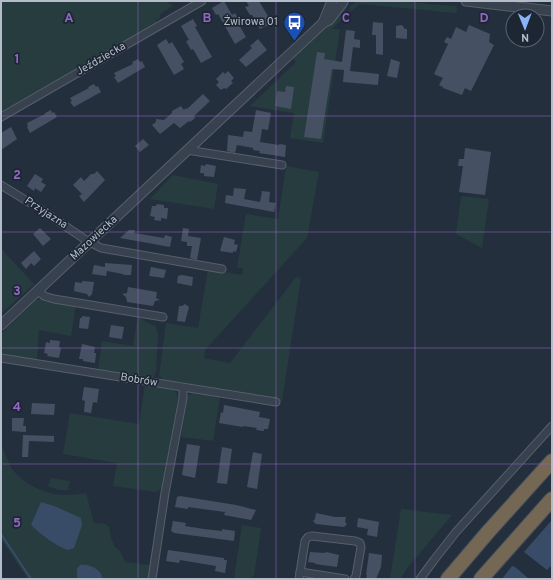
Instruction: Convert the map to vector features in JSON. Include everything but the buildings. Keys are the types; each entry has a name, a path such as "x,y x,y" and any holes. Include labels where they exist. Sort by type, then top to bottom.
{"highway":[{"path":"448,579 552,461"},
{"path":"481,579 552,499"}],"street":[{"name":"Jeździecka","path":"1,117 202,1"},
{"name":"Mazowiecka","path":"323,23 332,1"},
{"name":"Mazowiecka","path":"1,325 323,23 329,20 343,1"},
{"path":"466,1 552,10"},
{"path":"187,150 282,165"},
{"name":"Przyjazna","path":"1,185 40,208 89,242 104,249 222,269"},
{"path":"38,291 44,296 54,299 163,317"},
{"name":"Bobrów","path":"1,358 276,402"},
{"path":"152,579 165,493 183,398 183,388"},
{"path":"420,579 456,532 552,426"},
{"path":"345,579 300,576 305,541 308,537 312,536 355,541 360,543 361,547 356,576 354,579"}],"green space":[{"path":"1,1 166,1 173,6 160,14 160,18 156,20 157,23 1,114"},
{"path":"358,1 397,1 452,6 456,5 457,11 456,13 360,4 350,12 350,6"},
{"path":"346,8 344,17 332,29 340,29 323,143 290,138 294,113 250,106 296,62 293,57 335,16 337,17"},
{"path":"286,166 319,172 307,238 205,350 204,358 230,363 296,277 301,278 282,401 166,382 159,376 166,323 198,328 208,269 242,275 243,268 237,268 246,214 278,219"},
{"path":"173,175 218,184 214,209 150,199"},
{"path":"461,196 489,199 482,248 456,234"},
{"path":"1,247 34,284 1,314"},
{"path":"40,299 76,305 71,336 39,330 37,361 1,355 1,334 36,300"},
{"path":"138,315 146,322 156,326 158,335 156,373 153,377 148,379 98,370 102,341 133,346"},
{"path":"145,384 173,389 178,397 162,488 156,492 113,486 117,463 63,454 70,413 139,424"},
{"path":"192,393 220,397 213,441 181,437 186,397"},
{"path":"1,445 15,473 34,487 50,493 64,495 86,493 94,523 105,524 109,527 111,538 115,547 120,551 125,562 150,565 148,579 28,579 1,539"},
{"path":"51,478 70,481 68,490 59,490 48,486"},
{"path":"401,509 452,515 408,567 400,579 390,579"},
{"path":"242,525 261,528 254,576 252,576 251,579 234,578"}],"water":[{"path":"41,502 81,518 82,525 74,548 68,550 53,543 31,525"},
{"path":"552,520 552,565 547,570 524,552"},
{"path":"80,565 87,565 94,568 100,572 102,579 77,579 77,569"},
{"path":"512,566 515,567 529,579 502,579"}],"waterway":[{"path":"1,534 31,579"}],"place":[{"name":"Żwirowa 01","path":"294,42"}]}
